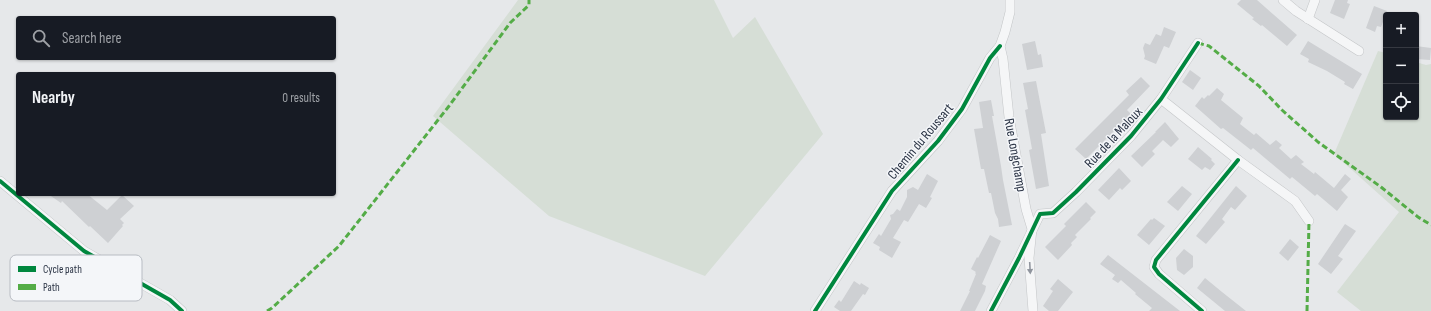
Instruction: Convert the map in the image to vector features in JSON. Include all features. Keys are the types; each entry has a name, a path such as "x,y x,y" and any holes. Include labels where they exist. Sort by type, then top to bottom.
{"street":[{"name":"Rue Longchamp","path":"1010,0 1010,12 1000,46 1011,125 1026,209 1032,229 1029,258 1033,311"},
{"path":"1283,0 1308,19 1359,51"},
{"path":"1308,19 1315,0"},
{"name":"Rue de la Maloux","path":"1032,229 1040,214 1053,213 1076,192 1131,136 1161,99 1198,43"},
{"name":"Chemin du Roussart","path":"815,311 892,191 938,141 962,109 990,58 1000,46"},
{"path":"1161,99 1238,160 1295,201 1309,221"},
{"path":"1202,311 1159,274 1154,267 1156,260 1238,160"},
{"path":"0,181 16,194"},
{"path":"18,196 84,251 91,255"},
{"path":"991,311 1032,229"},
{"path":"142,284 170,300 182,311"}],"shaded area":[{"path":"518,0 714,0 733,38 755,17 823,134 705,276 549,216 433,116"},
{"path":"1378,51 1383,52 1383,120 1419,120 1419,63 1426,65 1431,64 1431,311 1361,311 1337,292 1399,212 1334,154"}],"building":[{"path":"1241,0 1257,0 1297,35 1287,46 1262,25 1261,26 1252,19 1254,18 1237,4"},
{"path":"1335,0 1348,0 1347,3 1350,4 1344,19 1330,13"},
{"path":"1374,6 1387,11 1383,12 1383,22 1381,27 1377,26 1375,32 1366,28"},
{"path":"1164,27 1176,32 1169,48 1164,46 1156,64 1144,59 1145,56 1143,48 1145,43 1150,45 1156,34 1161,36"},
{"path":"1035,41 1038,55 1041,54 1043,67 1027,70 1022,44"},
{"path":"1308,41 1362,74 1353,89 1344,84 1345,82 1327,71 1308,62 1309,59 1300,54"},
{"path":"1419,46 1431,48 1430,60 1419,59"},
{"path":"1190,70 1201,78 1193,90 1182,82"},
{"path":"1141,77 1150,86 1127,110 1131,114 1086,159 1075,149 1129,95 1126,91"},
{"path":"1036,81 1046,133 1041,134 1049,186 1036,189 1029,150 1032,149 1025,110 1028,109 1023,83"},
{"path":"1217,88 1224,94 1221,100 1243,118 1240,124 1254,135 1256,133 1270,145 1276,140 1282,145 1279,148 1291,159 1296,155 1304,162 1301,164 1314,174 1315,172 1334,188 1345,174 1351,179 1341,190 1348,197 1337,211 1317,194 1315,196 1292,177 1290,179 1253,148 1251,150 1223,128 1221,129 1195,106 1202,97 1204,99 1208,95 1209,96"},
{"path":"991,100 994,116 992,116 1012,225 999,227 984,169 981,169 974,129 983,128 979,102"},
{"path":"1165,122 1179,139 1171,147 1163,140 1152,151 1155,154 1142,167 1131,156"},
{"path":"1198,147 1212,159 1211,160 1215,164 1210,170 1205,167 1202,170 1188,159"},
{"path":"1119,168 1131,181 1122,190 1120,188 1109,200 1098,190"},
{"path":"927,174 938,181 930,197 932,198 926,208 919,204 908,222 904,220 893,238 901,242 892,258 879,250 880,247 873,243 879,234 881,236 891,219 890,215 897,209 900,211 907,197 907,190 913,187 918,190"},
{"path":"1182,186 1192,194 1178,211 1167,202"},
{"path":"1236,186 1247,196 1235,210 1231,207 1222,219 1225,222 1206,244 1196,236"},
{"path":"51,196 90,196 107,210 121,196 123,196 134,206 120,219 124,223 122,225 123,226 108,243 62,201 61,203"},
{"path":"1086,202 1096,212 1075,235 1077,237 1071,243 1072,245 1058,260 1045,247 1066,226 1064,224"},
{"path":"1154,218 1165,226 1149,245 1137,235 1151,219 1152,220"},
{"path":"1345,224 1356,231 1338,256 1343,259 1331,274 1318,264"},
{"path":"990,235 1001,241 982,284 986,286 985,291 975,311 960,311 970,291 976,274 976,272 971,269"},
{"path":"1290,239 1299,247 1288,261 1279,253"},
{"path":"1184,249 1193,256 1193,267 1184,275 1177,270 1176,258"},
{"path":"1108,255 1180,311 1149,311 1152,308 1121,280 1118,283 1112,279 1115,275 1100,264"},
{"path":"1205,278 1246,311 1225,311 1197,288"},
{"path":"1058,279 1073,292 1058,311 1049,311 1043,306 1053,291 1050,289"},
{"path":"854,281 869,288 851,311 840,311 834,307 839,300 841,302"}],"marked path":[{"path":"267,311 339,246 449,106 510,23 529,5 529,0"},
{"path":"1198,43 1209,46 1259,86 1282,110 1318,142 1381,187 1418,217 1431,225"},
{"path":"1307,311 1309,221"}],"cycle path":[{"path":"991,311 1040,214 1053,213 1076,192 1131,136 1161,99 1198,43"},
{"path":"815,311 892,191 938,141 962,109 990,58 1000,46"},
{"path":"1202,311 1159,274 1154,267 1156,260 1238,160"},
{"path":"0,181 16,194"},
{"path":"18,196 84,251 91,255"},
{"path":"142,284 170,300 182,311"}]}
